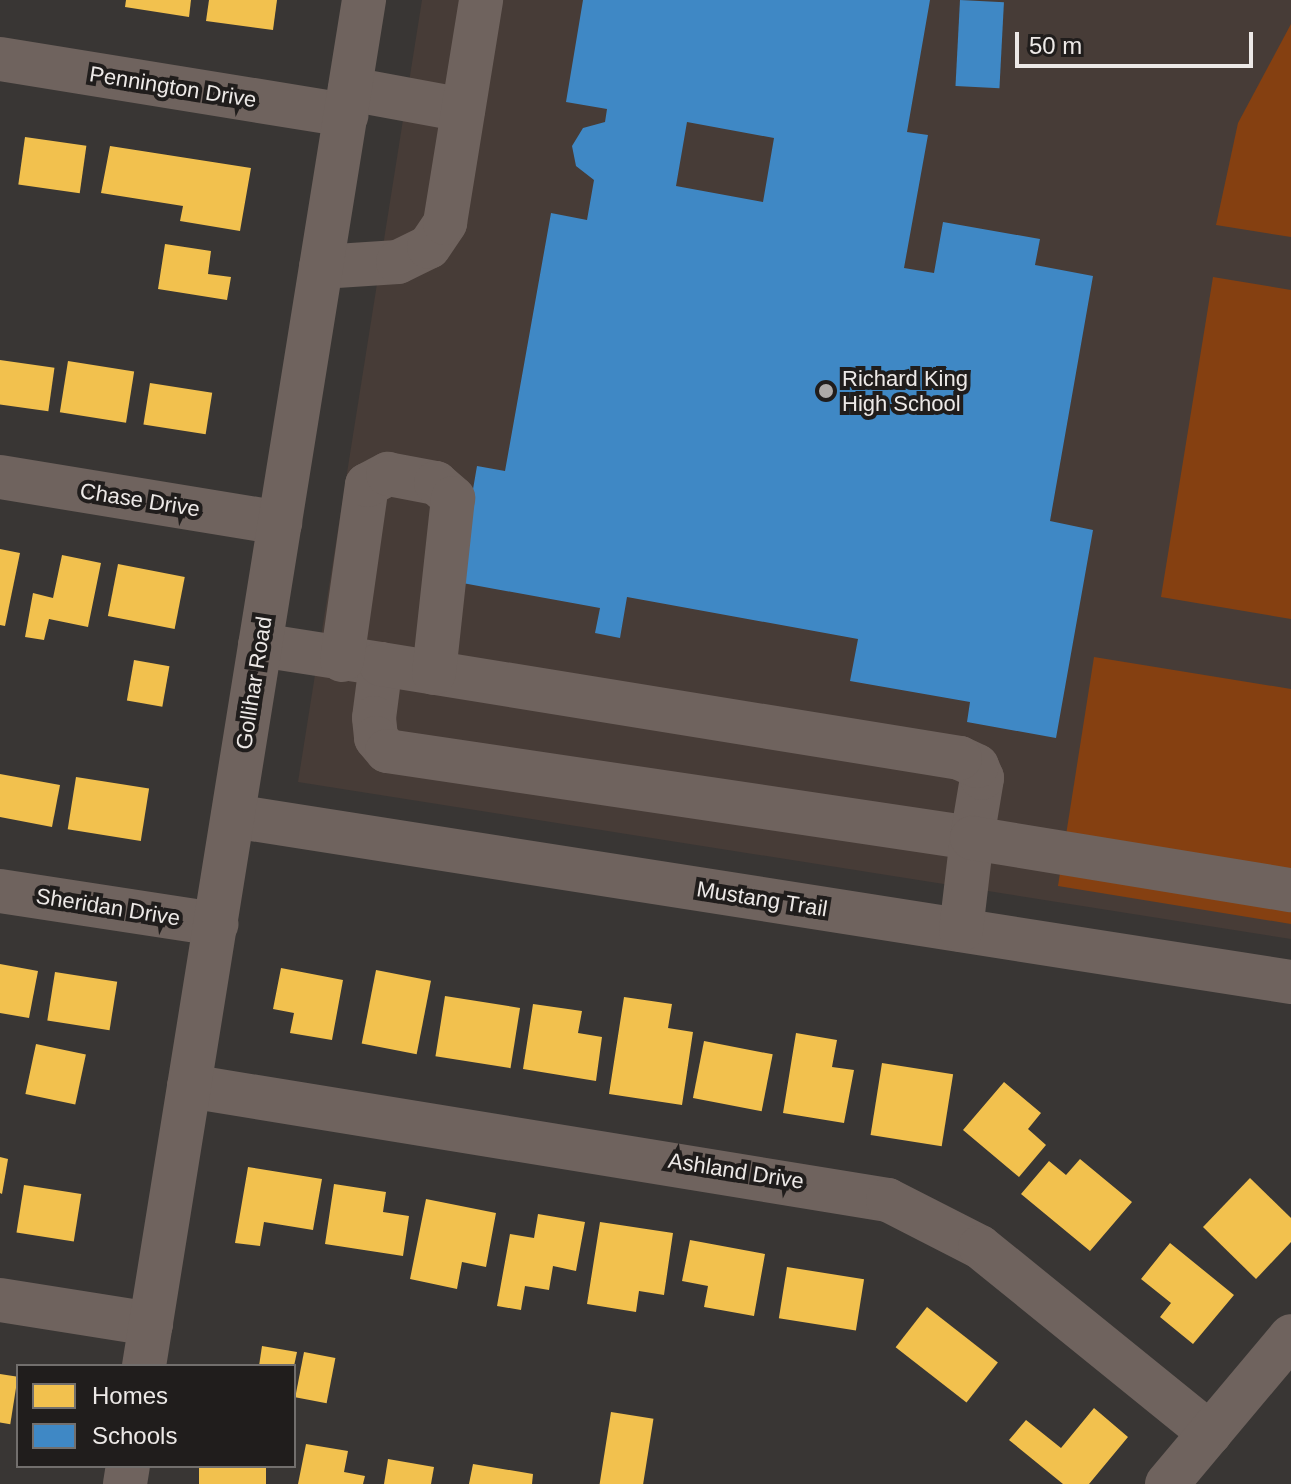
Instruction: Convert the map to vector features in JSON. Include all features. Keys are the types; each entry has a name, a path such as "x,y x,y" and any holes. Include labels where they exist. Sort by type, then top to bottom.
{"street":[{"name":"Gollihar Road","path":"148,1345 364,0"},
{"path":"321,267 398,262 429,247 445,223 481,0"},
{"name":"Pennington Drive","path":"0,59 348,102 463,110"},
{"path":"434,673 453,498 436,483 388,474 367,485 361,662 376,738 387,751 972,838 1291,890"},
{"name":"Chase Drive","path":"0,477 280,523"},
{"path":"260,645 960,758 982,778 961,930"},
{"name":"Mustang Trail","path":"233,816 1291,982"},
{"name":"Sheridan Drive","path":"0,891 216,924"},
{"name":"Ashland Drive","path":"189,1086 888,1200 980,1247 1210,1433"},
{"path":"0,1300 148,1345"},
{"path":"1167,1484 1291,1336"}],"shaded area":[{"name":"Richard King High School","path":"422,0 1291,0 1291,939 298,782"},
{"path":"1291,24 1291,237 1216,225 1238,123"},
{"path":"1213,277 1291,290 1291,619 1161,597"},
{"path":"1094,657 1291,689 1291,924 1058,886"}],"building: Homes":[{"path":"126,0 191,0 189,17 125,7"},
{"path":"209,0 277,0 273,30 206,21"},
{"path":"25,137 86,146 80,193 18,185"},
{"path":"110,146 251,168 240,231 180,221 183,206 101,193"},
{"path":"165,244 211,251 208,274 231,277 227,300 158,289"},
{"path":"0,360 54,368 48,411 0,404"},
{"path":"68,361 134,371 126,423 60,412"},
{"path":"150,383 212,393 206,434 143,424"},
{"path":"0,549 20,553 5,626 0,625"},
{"path":"62,555 101,563 88,627 49,619 44,640 25,637 33,593 53,598"},
{"path":"118,564 185,577 175,629 108,616"},
{"path":"134,660 169,666 162,707 127,700"},
{"path":"0,774 60,785 52,827 0,817"},
{"path":"76,777 149,789 141,841 68,829"},
{"path":"0,964 38,971 29,1018 0,1013"},
{"path":"281,968 343,980 332,1040 290,1033 294,1013 273,1009"},
{"path":"376,970 431,981 417,1054 362,1044"},
{"path":"55,972 117,982 110,1030 47,1020"},
{"path":"445,996 520,1008 511,1068 435,1056"},
{"path":"624,997 672,1004 668,1028 693,1032 682,1105 609,1094"},
{"path":"533,1004 582,1011 578,1033 602,1037 596,1081 523,1069"},
{"path":"796,1033 837,1040 832,1067 854,1070 844,1123 783,1113"},
{"path":"704,1041 773,1054 762,1111 693,1098"},
{"path":"36,1044 86,1055 75,1104 25,1094"},
{"path":"882,1063 953,1074 942,1146 871,1135"},
{"path":"1004,1082 1041,1113 1028,1129 1046,1145 1019,1177 963,1130"},
{"path":"0,1157 8,1159 2,1194 0,1193"},
{"path":"1080,1159 1132,1202 1090,1251 1021,1194 1049,1161 1066,1175"},
{"path":"248,1167 322,1179 313,1230 264,1222 260,1246 235,1243"},
{"path":"1250,1178 1291,1218 1291,1242 1256,1279 1203,1227"},
{"path":"334,1184 386,1192 383,1212 409,1216 403,1256 325,1244"},
{"path":"24,1185 81,1194 74,1241 16,1232"},
{"path":"426,1199 496,1213 486,1267 462,1262 457,1289 410,1279"},
{"path":"538,1214 585,1222 576,1271 553,1266 549,1290 525,1286 521,1310 497,1306 510,1234 534,1238"},
{"path":"600,1222 673,1233 664,1295 639,1291 636,1312 587,1304"},
{"path":"690,1240 765,1254 754,1316 704,1307 708,1286 682,1281"},
{"path":"1170,1243 1234,1295 1193,1344 1160,1317 1171,1303 1141,1279"},
{"path":"787,1267 864,1279 856,1331 779,1318"},
{"path":"927,1307 998,1362 967,1403 896,1347"},
{"path":"262,1346 297,1352 294,1364 259,1364"},
{"path":"304,1352 335,1358 327,1403 296,1397"},
{"path":"0,1374 16,1377 10,1424 0,1423"},
{"path":"1094,1408 1128,1437 1089,1484 1063,1484 1009,1440 1026,1420 1061,1448"},
{"path":"611,1412 653,1419 643,1484 600,1484"},
{"path":"306,1444 348,1451 344,1472 365,1476 363,1484 298,1484"},
{"path":"388,1459 434,1467 431,1484 384,1484"},
{"path":"473,1464 533,1474 532,1484 469,1484"},
{"path":"199,1468 266,1468 266,1484 199,1484"}],"building: Schools":[{"path":"583,0 930,0 907,132 928,135 904,268 934,273 943,222 1040,239 1035,265 1093,276 1050,521 1093,530 1056,738 967,722 970,702 850,681 858,639 627,597 620,638 595,633 600,608 457,582 477,466 505,471 551,213 587,220 594,180 576,166 572,146 583,128 605,122 607,109 566,102","holes":["687,122 774,138 763,202 676,186"]},
{"path":"960,0 1004,2 999,88 955,86"}],"place":[{"name":"Richard King High School","path":"826,391"}]}
